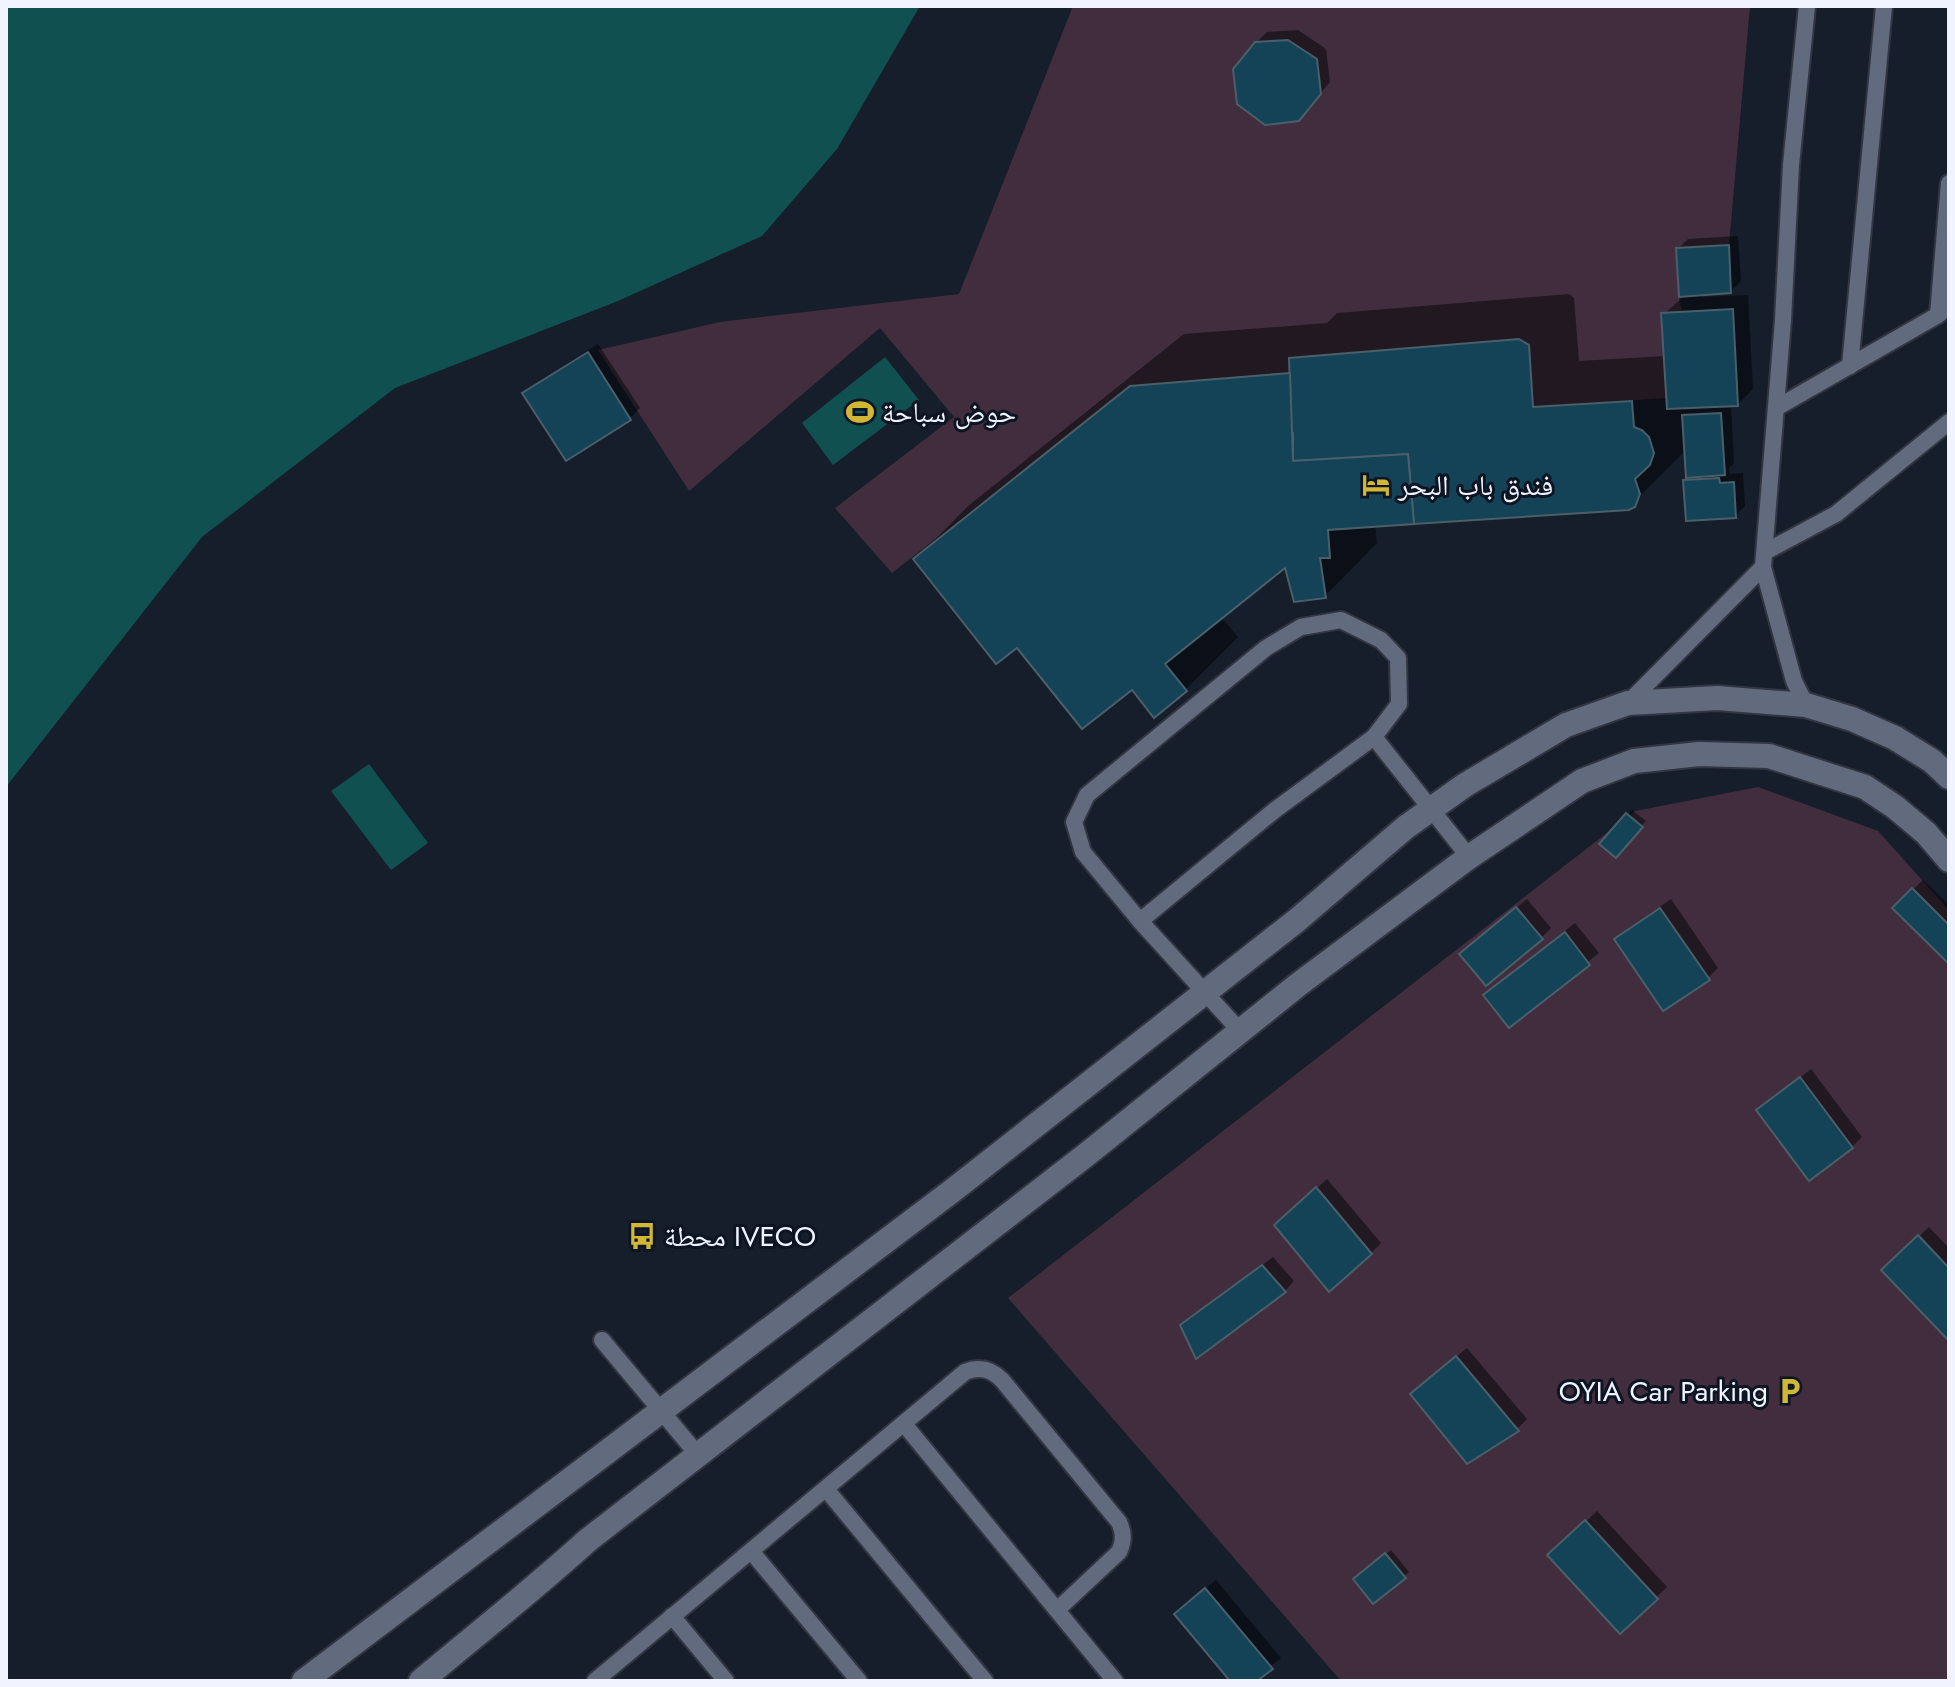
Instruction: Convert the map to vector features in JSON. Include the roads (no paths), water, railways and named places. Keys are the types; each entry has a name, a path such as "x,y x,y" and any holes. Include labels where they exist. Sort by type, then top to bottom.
{"street":[{"path":"304,1681 834,1282 1207,992 1430,811 1475,778 1566,725 1628,703 1717,698 1806,705 1852,719 1895,738 1932,761 1949,777"},
{"path":"421,1681 494,1619 528,1595 588,1540 1086,1155 1299,984 1469,857 1582,781 1634,761 1699,754 1769,756 1865,787 1926,833 1949,860"}],"lane":[{"path":"1806,705 1794,681 1764,560 1791,165 1807,6"},
{"path":"1850,366 1884,6"},
{"path":"1776,408 1944,310 1949,183"},
{"path":"1628,703 1764,560 1836,514 1949,422"},
{"path":"1140,921 1275,810 1374,737 1399,704 1398,658 1381,640 1341,620 1301,627 1266,648 1087,795 1074,822 1083,852 1140,921 1241,1032"},
{"path":"1374,737 1469,857"},
{"path":"602,1340 698,1455"},
{"path":"597,1680 965,1372 980,1368 1002,1380 1119,1522 1123,1542 1119,1552 1057,1610"},
{"path":"904,1424 1115,1681"},
{"path":"826,1489 985,1681"},
{"path":"751,1551 859,1681"},
{"path":"672,1616 726,1681"}],"place":[{"name":"حوض سباحة","path":"860,412"},
{"name":"فندق باب البحر","path":"1376,485"},
{"name":"محطة IVECO","path":"642,1236"},
{"name":"OYIA Car Parking","path":"1790,1391"}]}
